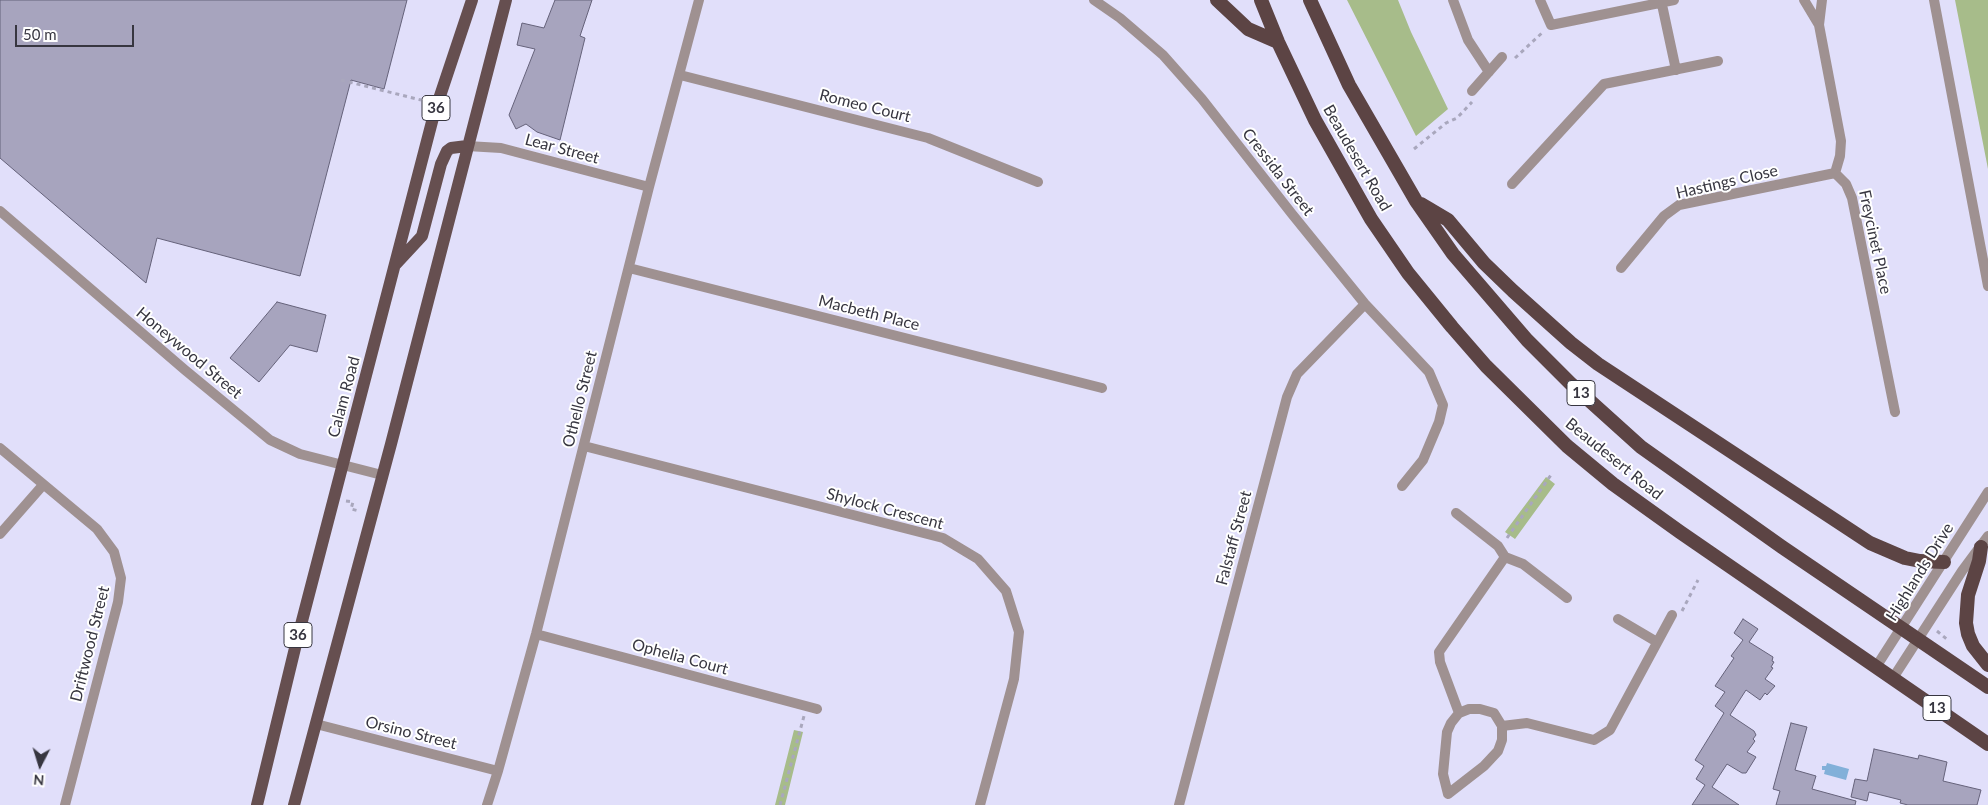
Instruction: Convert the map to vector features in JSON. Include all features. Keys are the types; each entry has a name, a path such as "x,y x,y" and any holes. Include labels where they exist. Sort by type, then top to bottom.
{"highway":[{"path":"1217,0 1248,29 1278,42"},
{"name":"Beaudesert Road","path":"1261,0 1314,120 1371,219 1408,273 1486,366 1567,446 1613,484 1988,744"},
{"name":"Beaudesert Road","path":"1310,0 1349,85 1416,201 1454,254 1527,340 1613,423 1641,447 1684,479 1988,687"},
{"path":"1416,201 1448,220 1484,263 1513,291 1571,344 1598,364 1870,543 1905,558 1944,562"},
{"path":"1984,542 1968,594 1966,623 1973,646 1988,665"}],"main road":[{"name":"Calam Road","path":"257,805 296,644 440,95 472,0"},
{"name":"36","path":"294,805 506,0"},
{"path":"396,264 422,236 445,154 451,148 468,146"}],"street":[{"name":"Othello Street","path":"487,805 536,634 649,187 699,0"},
{"name":"Cressida Street","path":"1094,0 1120,18 1163,55 1202,99 1365,304 1429,372 1443,404 1439,422 1423,460 1402,486"},
{"path":"1453,0 1468,40 1489,72"},
{"path":"1540,0 1551,25 1661,1 1674,0"},
{"path":"1804,0 1819,25"},
{"path":"1822,0 1819,25 1841,141 1840,156 1835,173"},
{"path":"1934,0 1988,286"},
{"path":"1661,1 1676,70"},
{"path":"1472,91 1502,57"},
{"path":"1512,184 1604,84 1718,61"},
{"name":"Romeo Court","path":"680,75 928,138 1038,182"},
{"name":"Lear Street","path":"468,146 501,148 649,187"},
{"name":"Hastings Close","path":"1621,268 1664,216 1679,205 1835,173"},
{"name":"Freycinet Place","path":"1835,173 1846,184 1852,198 1895,412"},
{"name":"Honeywood Street","path":"0,210 185,370 270,440 300,454 382,475"},
{"name":"Macbeth Place","path":"629,268 1102,388"},
{"name":"Falstaff Street","path":"1179,805 1287,397 1296,374 1365,304"},
{"name":"Shylock Crescent","path":"584,446 943,538 978,559 1006,591 1019,632 1014,679 980,805"},
{"name":"Driftwood Street","path":"0,448 97,528 114,552 121,578 118,602 65,805"},
{"path":"0,534 43,485"},
{"name":"Highlands Drive","path":"1876,667 1988,492"},
{"path":"1456,513 1498,546 1505,557 1522,564 1567,598"},
{"name":"Highlands Drive","path":"1893,678 1962,571 1984,542"},
{"path":"1459,713 1440,662 1439,652 1505,557"},
{"path":"1502,726 1527,723 1594,740 1610,730 1672,615"},
{"path":"1618,619 1657,642"},
{"name":"Ophelia Court","path":"536,634 818,708"},
{"path":"1447,805 1448,794 1443,774 1447,732 1451,723 1459,713 1469,709 1480,709 1494,713 1502,726 1502,740 1498,751 1484,766 1448,794"},
{"name":"Orsino Street","path":"316,724 498,771"}],"path":[{"path":"341,80 421,100"},
{"path":"1498,546 1507,538 1552,475"},
{"path":"346,500 353,502 351,509 359,511"},
{"path":"1672,615 1681,612 1698,580"},
{"path":"1941,623 1936,631 1951,642"},
{"path":"780,805 806,706"}],"green space":[{"path":"1347,0 1398,0 1411,32 1448,109 1416,136"},
{"path":"1955,0 1988,0 1988,169"},
{"path":"1546,477 1555,484 1515,539 1505,532"},
{"path":"794,730 803,732 785,805 775,805"}],"water":[{"path":"1827,763 1849,769 1846,780 1824,774 1825,770 1822,770 1822,766 1826,766"}],"building":[{"path":"0,0 407,0 384,89 351,80 300,276 157,238 146,283 0,158"},
{"path":"555,0 592,0 580,36 585,38 560,140 537,132 526,124 516,129 509,115 535,49 517,45 522,23 544,28"},
{"path":"277,302 326,315 317,352 290,345 259,382 230,358"},
{"path":"1743,619 1758,629 1749,642 1773,657 1772,661 1774,662 1771,667 1773,668 1765,679 1775,686 1767,695 1765,693 1760,700 1746,690 1730,715 1754,731 1756,735 1753,739 1755,741 1747,752 1756,757 1746,773 1742,773 1727,764 1712,787 1739,805 1692,805 1705,785 1696,779 1704,766 1695,760 1724,713 1715,706 1725,692 1715,686 1734,658 1731,656 1743,640 1734,633"},
{"path":"1791,723 1807,727 1795,770 1816,776 1812,789 1856,801 1855,805 1776,805 1780,791 1773,789"},
{"path":"1874,749 1918,759 1919,755 1947,762 1943,781 1981,790 1977,805 1908,805 1900,803 1901,800 1869,792 1867,801 1851,797 1855,779 1867,781"}]}
